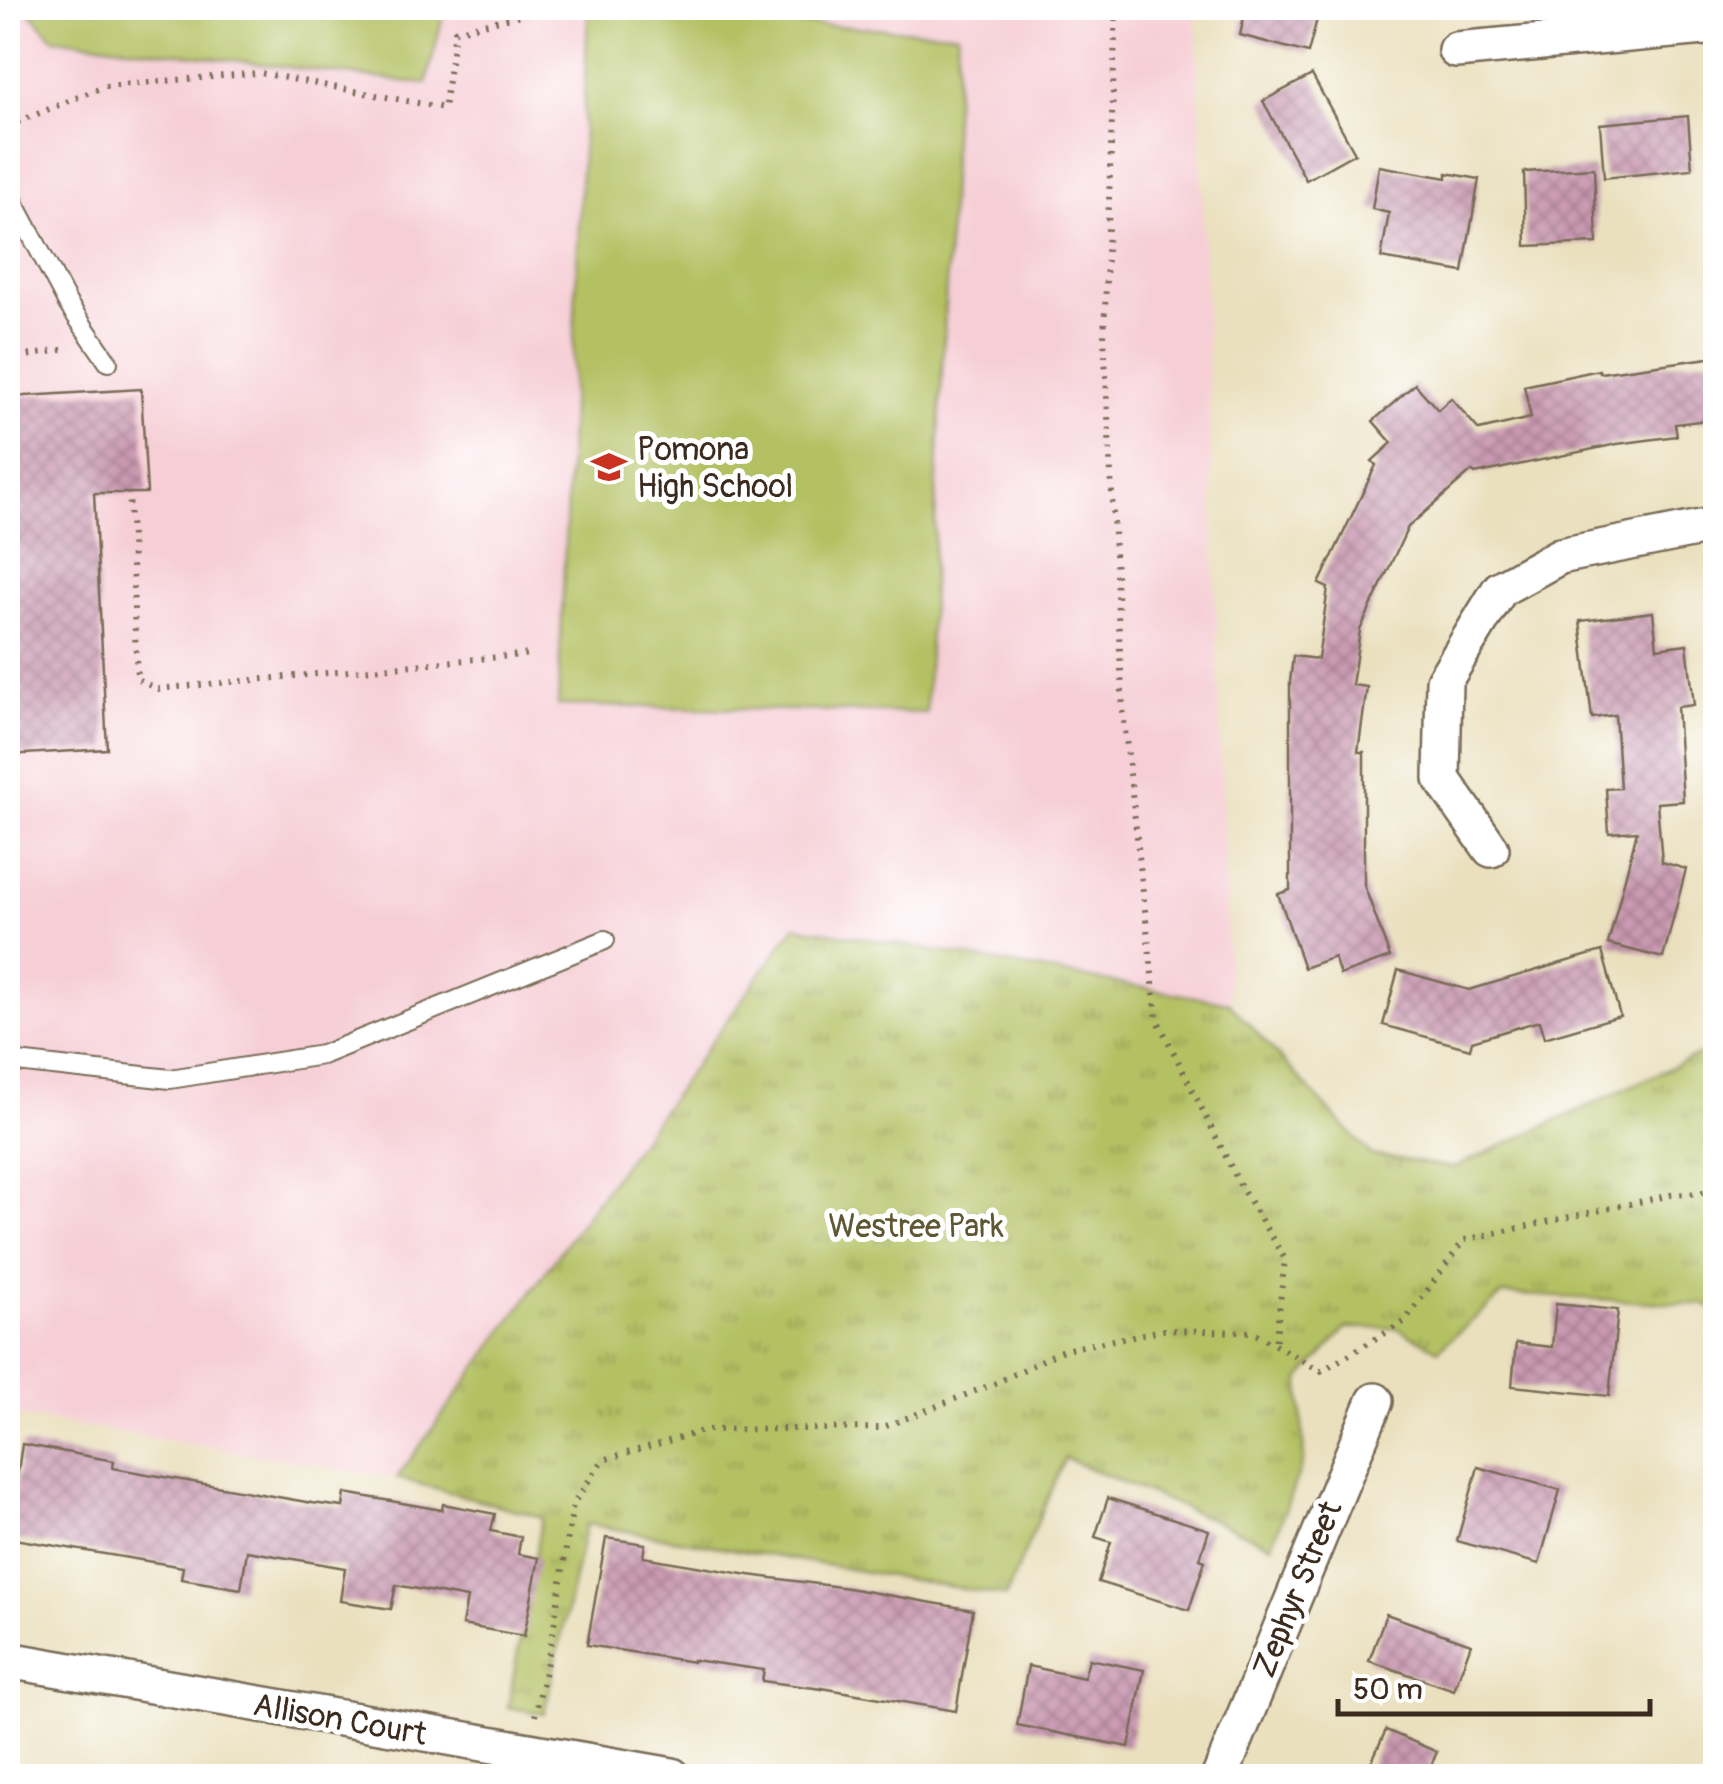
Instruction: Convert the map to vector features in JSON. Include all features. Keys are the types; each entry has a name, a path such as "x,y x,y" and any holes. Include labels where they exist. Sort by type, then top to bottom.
{"street":[{"path":"1456,50 1716,26"},
{"path":"1491,848 1442,779 1444,681 1500,589 1560,556 1716,525"},
{"name":"Zephyr Street","path":"1220,1776 1375,1401"},
{"name":"Allison Court","path":"8,1660 672,1776"}],"lane":[{"path":"8,191 68,304 108,362"},
{"path":"8,1061 170,1079 322,1055 605,940"}],"path":[{"path":"8,126 105,86 260,73 444,108 455,31 539,8"},
{"path":"1116,8 1104,337 1123,711 1157,1019 1242,1188 1285,1259 1275,1346"},
{"path":"8,359 98,344"},
{"path":"128,492 137,679 157,688 532,654"},
{"path":"528,1752 552,1638 573,1504 603,1460 706,1430 881,1428 996,1384 1064,1350 1163,1330 1252,1332 1321,1371 1404,1322 1464,1240 1672,1195 1716,1192"}],"shaded area":[{"name":"Pomona High School","path":"8,8 1196,8 1229,1003 795,926 397,1478 8,1414"}],"green space":[{"path":"28,8 445,8 426,84 53,38"},
{"path":"588,12 958,33 926,713 558,705"},
{"name":"Westree Park","path":"795,926 1229,1003 1371,1155 1454,1168 1715,1047 1715,1310 1706,1305 1503,1294 1438,1350 1397,1328 1346,1328 1300,1380 1304,1459 1272,1545 1065,1458 1006,1596 586,1524 544,1714 508,1707 542,1517 397,1478"}],"building":[{"path":"1246,8 1320,8 1308,53 1240,35"},
{"path":"1312,75 1355,153 1306,180 1263,101"},
{"path":"1688,116 1692,169 1604,178 1600,124"},
{"path":"1379,166 1447,178 1447,173 1479,179 1463,272 1381,258 1389,213 1372,209"},
{"path":"1594,168 1597,243 1526,246 1524,172"},
{"path":"1716,357 1716,419 1675,424 1677,436 1617,444 1475,474 1472,471 1408,527 1360,630 1352,685 1367,687 1358,752 1364,752 1364,885 1390,957 1340,975 1334,957 1304,968 1278,894 1290,890 1293,656 1318,659 1328,588 1319,584 1376,465 1372,461 1392,443 1373,421 1415,384 1438,410 1451,398 1479,430 1531,418 1524,386 1599,370 1600,373"},
{"path":"141,389 147,493 94,493 107,749 8,755 8,397"},
{"path":"1653,612 1657,648 1687,644 1694,705 1677,707 1683,801 1657,803 1662,862 1686,869 1663,958 1608,944 1637,831 1609,833 1606,789 1620,788 1615,715 1592,718 1580,621"},
{"path":"1602,951 1620,1016 1544,1038 1539,1021 1472,1041 1470,1049 1383,1025 1398,970 1469,990"},
{"path":"1556,1304 1618,1310 1609,1396 1512,1386 1516,1343 1552,1347"},
{"path":"22,1444 114,1461 113,1468 312,1503 343,1507 345,1493 442,1510 443,1504 495,1514 491,1531 521,1537 518,1554 539,1558 524,1636 462,1625 467,1598 396,1585 391,1609 340,1601 345,1568 247,1551 241,1589 181,1579 183,1567 8,1538"},
{"path":"1478,1467 1560,1490 1539,1564 1457,1541"},
{"path":"1108,1498 1209,1530 1200,1559 1205,1561 1189,1610 1098,1582 1111,1542 1095,1537"},
{"path":"606,1538 645,1544 643,1557 973,1610 956,1711 762,1681 764,1670 587,1645"},
{"path":"1386,1614 1471,1644 1454,1690 1369,1661"},
{"path":"1089,1659 1144,1670 1129,1747 1017,1725 1028,1666 1084,1678"},
{"path":"1386,1730 1437,1752 1426,1776 1365,1776"}],"place":[{"name":"Pomona High School","path":"609,467"}]}
